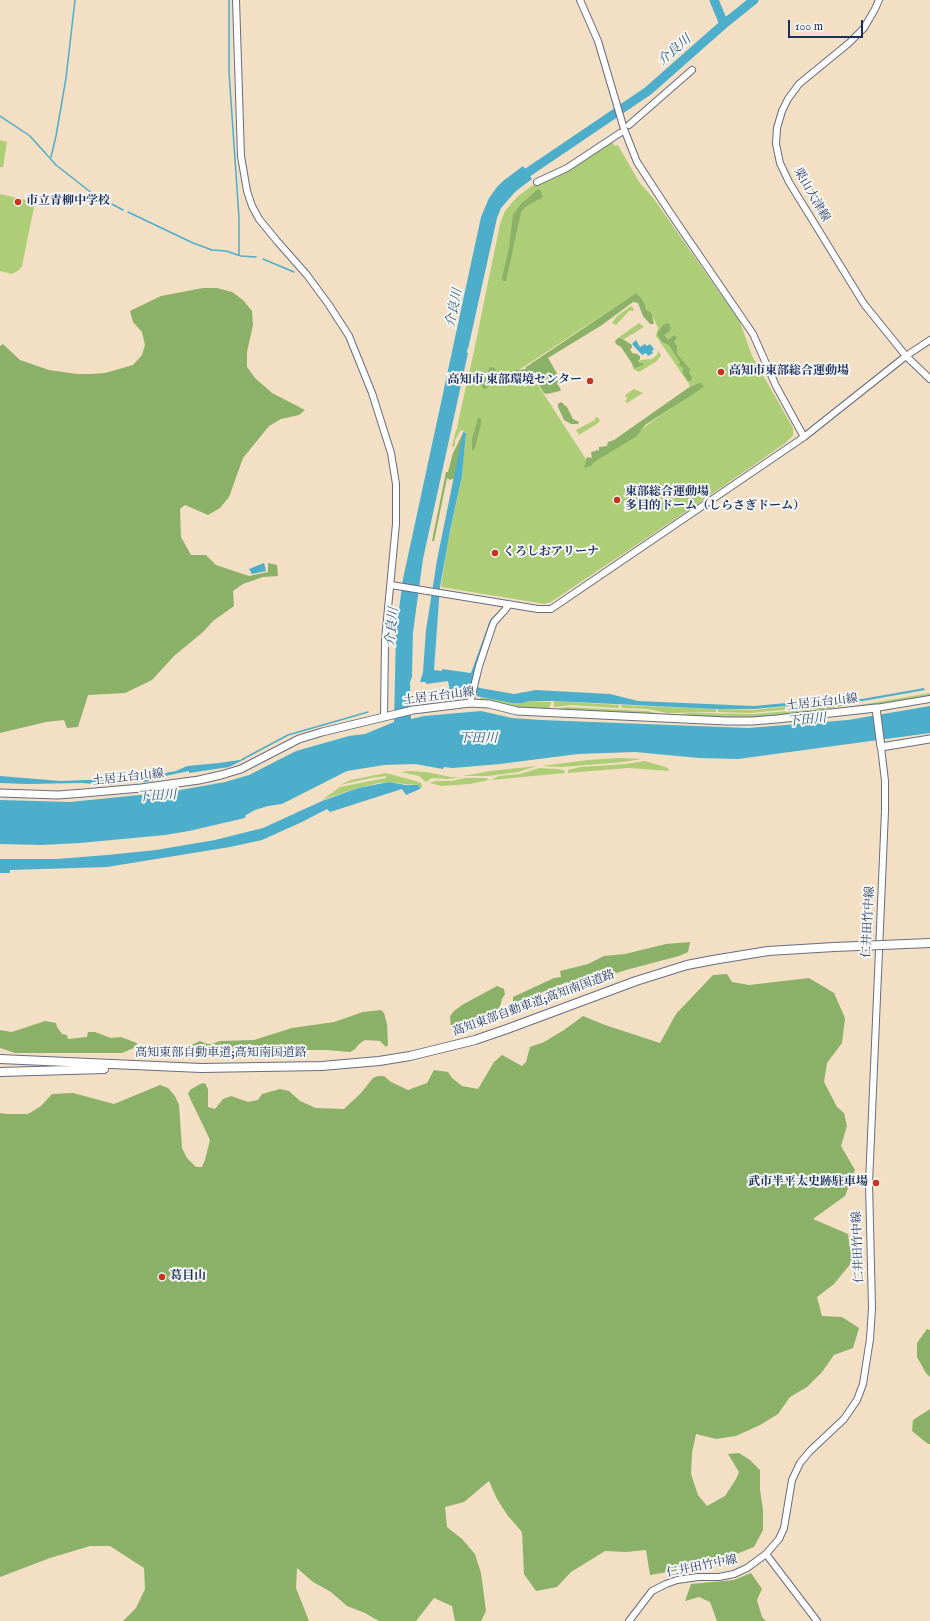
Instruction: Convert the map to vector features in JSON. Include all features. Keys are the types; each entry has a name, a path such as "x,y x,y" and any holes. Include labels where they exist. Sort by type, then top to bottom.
{"highway":[{"name":"高知東部自動車道;高知南国道路","path":"0,1059 208,1068 322,1066 379,1061 410,1056 481,1038 636,981 687,965 768,951 930,943"},
{"path":"0,1056 56,1058 87,1063"},
{"path":"0,1072 159,1067"}],"main road":[{"name":"土居五台山線","path":"0,793 58,795 142,788 214,777 241,769 299,739 412,710 471,701 510,710 733,721 752,721 826,715 876,709"},
{"path":"876,709 881,747 930,739"}],"street":[{"path":"236,0 241,156 247,191 259,218 277,242 307,275 349,336 364,371 387,440 396,484 396,524 386,640 387,716"},
{"path":"580,0 598,41 631,150 637,162 753,334 776,386 804,437"},
{"name":"栗山大津線","path":"879,0 876,9 864,28 849,43 799,84 788,99 782,111 777,128 776,144 780,163 789,182 864,304 906,356 930,379"},
{"path":"629,125 692,70"},
{"path":"537,182 567,168 620,132"},
{"path":"391,585 545,610 554,608 804,437 906,356 930,340"},
{"path":"471,701 492,626 509,604"},
{"path":"876,709 930,699"},
{"name":"仁井田竹中線","path":"629,1621 652,1591 666,1584 677,1580 698,1577 719,1577 734,1574 747,1568 766,1554 779,1539 784,1528 792,1480 800,1463 810,1451 844,1419 857,1400 863,1384 870,1339 872,1308 869,1224 870,1149 885,811 885,781 881,747"},
{"path":"766,1554 816,1621"}],"green space":[{"path":"0,140 7,142 3,167 0,167"},
{"name":"高知市東部総合運動場","path":"611,142 615,146 618,145 639,182 654,199 740,322 752,356 793,428 793,436 784,444 693,507 551,602 545,604 441,587 447,547 462,476 466,433 461,430 455,440 455,445 453,447 452,446 456,430 458,428 500,224 505,211 517,197 533,185 542,183","holes":["636,293 654,319 658,328 656,336 689,384 691,394 643,428 637,434 589,464 538,385 521,374 519,370"]},
{"path":"538,189 543,197 525,207 521,212 506,281 503,281 502,278 509,248 513,215 520,205"},
{"path":"0,194 35,202 22,266 19,270 12,274 0,271"},
{"path":"203,288 217,288 232,292 243,300 252,311 253,325 247,352 247,367 255,378 272,393 305,410 299,415 281,419 269,426 243,458 229,497 220,508 208,515 185,505 180,509 181,537 191,555 206,555 216,565 249,576 268,572 268,563 277,565 278,576 263,577 243,584 233,591 234,606 213,621 203,632 174,656 152,680 125,693 88,695 78,727 67,728 64,720 46,722 0,733 0,346 3,344 20,360 49,370 77,374 105,373 133,365 142,355 145,345 142,332 133,322 130,311 161,296"},
{"path":"636,293 642,299 647,310 652,315 654,324 650,324 643,316 638,303 633,302 602,325 548,358 562,382 559,386 560,391 547,394 544,393 538,383 525,374 511,374 507,372 526,369 526,367"},
{"path":"631,306 634,309 633,311 629,311 616,325 612,323 617,316"},
{"path":"639,323 644,327 624,339 618,338"},
{"path":"667,323 671,328 669,332 664,335 668,340 674,335 677,337 674,342 677,346 677,354 690,369 689,373 692,377 691,381 688,381 682,372 684,368 679,365 680,362 669,345 662,342 657,334 662,326"},
{"path":"618,338 621,338 632,345 632,348 630,349 632,353 640,356 638,361 639,363 643,363 643,365 635,368 621,347 616,344 615,341"},
{"path":"658,351 661,355 657,361 639,372 633,369 632,364 641,360 652,359 657,355"},
{"path":"490,367 494,368 499,374 492,378 487,388 483,389 482,386"},
{"path":"701,383 704,387 645,425 637,436 594,462 591,466 584,468 587,457 592,458 591,452 599,450 599,447 607,446 608,442 614,440 688,388"},
{"path":"634,389 643,393 627,403 625,401 627,399 625,395"},
{"path":"561,402 567,407 573,419 579,422 578,424 571,424 564,420 558,407 558,404"},
{"path":"597,417 600,420 598,423 579,435 576,430 595,420"},
{"path":"478,418 481,419 481,424 475,448 472,451 472,439"},
{"path":"463,433 461,459 456,466 456,477 450,480 447,478 434,541 432,541 446,472 448,472 453,453"},
{"path":"930,693 930,696 829,711 837,709"},
{"path":"483,697 512,703 523,703 529,701 551,702 549,709 515,707 480,700 480,698"},
{"path":"554,701 619,705 618,708 571,705 554,707"},
{"path":"858,701 856,703 823,710 803,708 750,713 718,712 718,709 754,710 827,702"},
{"path":"621,705 716,709 716,712 667,713 648,709 622,708"},
{"path":"566,707 647,711 665,715 555,710"},
{"path":"801,710 823,711 742,719 675,715 689,713 754,714"},
{"path":"620,758 642,759 562,767 542,766 588,760"},
{"path":"645,761 668,768 669,771 628,768 568,773 568,770 580,767 626,764"},
{"path":"537,766 518,772 488,776 463,776 491,771"},
{"path":"539,768 564,770 565,773 491,780 499,776 520,774"},
{"path":"410,771 460,777 448,779 432,778 426,782 419,776 401,772"},
{"path":"386,773 416,781 421,783 422,787 420,789 419,785 389,782 379,783 357,788 322,800 340,787 386,778 386,776 340,785 351,780"},
{"path":"465,778 486,778 489,780 470,784 441,786 430,783 435,781 451,781"},
{"path":"690,942 688,952 679,956 626,970 575,986 567,982 513,1004 513,997 554,978 561,977 560,971 588,964 604,956 625,954 666,944"},
{"path":"727,974 732,982 749,985 809,978 834,993 845,1018 842,1043 827,1063 824,1082 837,1107 844,1113 847,1126 841,1146 855,1170 845,1196 813,1219 848,1234 852,1262 834,1284 817,1297 822,1316 842,1317 859,1328 853,1348 834,1355 822,1372 807,1387 790,1397 778,1414 760,1425 736,1436 716,1439 696,1434 692,1453 691,1474 698,1495 707,1506 725,1496 739,1472 728,1454 739,1453 750,1460 760,1470 763,1530 754,1547 734,1555 691,1568 650,1575 646,1550 626,1552 605,1551 571,1572 557,1587 536,1591 524,1574 522,1532 508,1516 497,1499 489,1481 464,1502 445,1507 447,1527 462,1539 475,1554 481,1573 486,1611 481,1621 455,1621 452,1606 434,1598 416,1621 379,1621 365,1613 347,1606 331,1592 313,1582 297,1568 296,1588 309,1621 123,1621 136,1608 145,1589 144,1568 110,1546 90,1546 50,1558 0,1577 0,1113 28,1114 41,1106 52,1094 73,1093 114,1104 160,1085 168,1088 175,1096 179,1105 182,1148 187,1158 196,1167 202,1167 210,1140 188,1094 190,1090 200,1084 205,1083 208,1089 208,1107 215,1109 223,1099 231,1096 248,1102 258,1100 262,1094 280,1089 289,1091 300,1101 316,1108 344,1109 361,1093 373,1078 384,1076 391,1082 408,1090 427,1083 434,1070 448,1072 452,1078 462,1086 478,1089 494,1062 502,1055 522,1066 526,1062 530,1047 544,1042 583,1016 605,1025 660,1043 676,1014 713,975"},
{"path":"497,986 504,989 505,994 502,999 497,1018 491,1023 487,1015 480,1020 451,1030 450,1016 454,1011"},
{"path":"381,1010 384,1013 387,1024 388,1045 386,1047 380,1041 365,1040 350,1052 298,1050 269,1054 251,1053 239,1049 224,1052 211,1051 201,1047 191,1048 189,1046 200,1041 207,1044 212,1044 220,1041 254,1040 292,1028 334,1022 363,1012"},
{"path":"45,1021 56,1023 62,1034 67,1035 68,1039 87,1037 88,1032 95,1032 111,1038 121,1037 137,1043 136,1047 122,1053 15,1053 0,1048 0,1030 12,1032"},
{"path":"927,1329 930,1330 930,1377 917,1357 917,1343"},
{"path":"930,1409 930,1444 928,1444 912,1431 913,1420"},
{"path":"751,1573 762,1589 757,1600 762,1617 766,1621 717,1621 710,1602 699,1597 685,1601 691,1584 734,1580"}],"water":[{"name":"下田川","path":"523,166 532,179 516,191 501,208 497,218 467,350 468,353 423,559 413,632 412,677 410,682 411,719 424,716 481,711 512,718 541,720 748,728 848,720 930,706 930,733 738,759 699,758 635,752 578,754 500,764 453,768 444,767 443,769 415,764 384,765 347,771 282,804 255,810 246,815 245,818 189,831 165,835 80,843 42,845 0,844 0,800 70,802 169,792 225,782 249,775 296,751 349,736 365,734 394,722 396,632 403,579 481,217 489,198 497,187"},
{"path":"636,340 640,347 645,344 647,346 650,344 654,349 652,351 653,353 648,356 646,353 642,355 632,344"},
{"path":"463,432 466,433 462,476 440,587 434,670 442,671 442,669 471,673 490,620 499,611 500,613 472,685 480,688 514,694 536,690 610,694 638,701 754,706 829,699 862,699 924,688 925,690 863,701 827,702 754,709 715,709 554,701 512,703 476,696 454,696 455,693 450,691 448,681 427,684 425,682 420,682 423,672 426,630 437,560"},
{"path":"264,563 266,571 252,574 249,569"},
{"path":"245,759 229,767 189,773 189,771 145,782 143,782 142,779 110,785 81,783 0,783 0,776 61,781 137,778 176,771 187,766 219,763"},
{"path":"389,782 405,785 419,785 420,789 406,795 402,789 330,812 327,809 262,840 230,847 107,867 10,870 10,873 0,873 0,859 57,859 107,855 156,850 215,840 263,828 322,801 358,788"}],"waterway":[{"path":"51,157 66,78 75,0"},
{"path":"229,0 229,72 239,218 239,255"},
{"path":"714,0 724,24"},
{"name":"介良川","path":"518,179 648,91 724,24 754,0"},
{"path":"0,116 30,136 56,165 93,194 123,210"},
{"path":"128,212 193,243 212,250 226,251 241,256 256,257"},
{"path":"263,259 294,272"},
{"path":"243,759 288,735 368,712"}],"place":[{"name":"市立青柳中学校","path":"18,202"},
{"name":"高知市東部総合運動場","path":"721,372"},
{"name":"高知市 東部環境センター","path":"590,381"},
{"name":"東部総合運動場 多目的ドーム（しらさぎドーム）","path":"617,500"},
{"name":"くろしおアリーナ","path":"495,553"},
{"name":"武市半平太史跡駐車場","path":"876,1183"},
{"name":"葛目山","path":"162,1277"}]}
